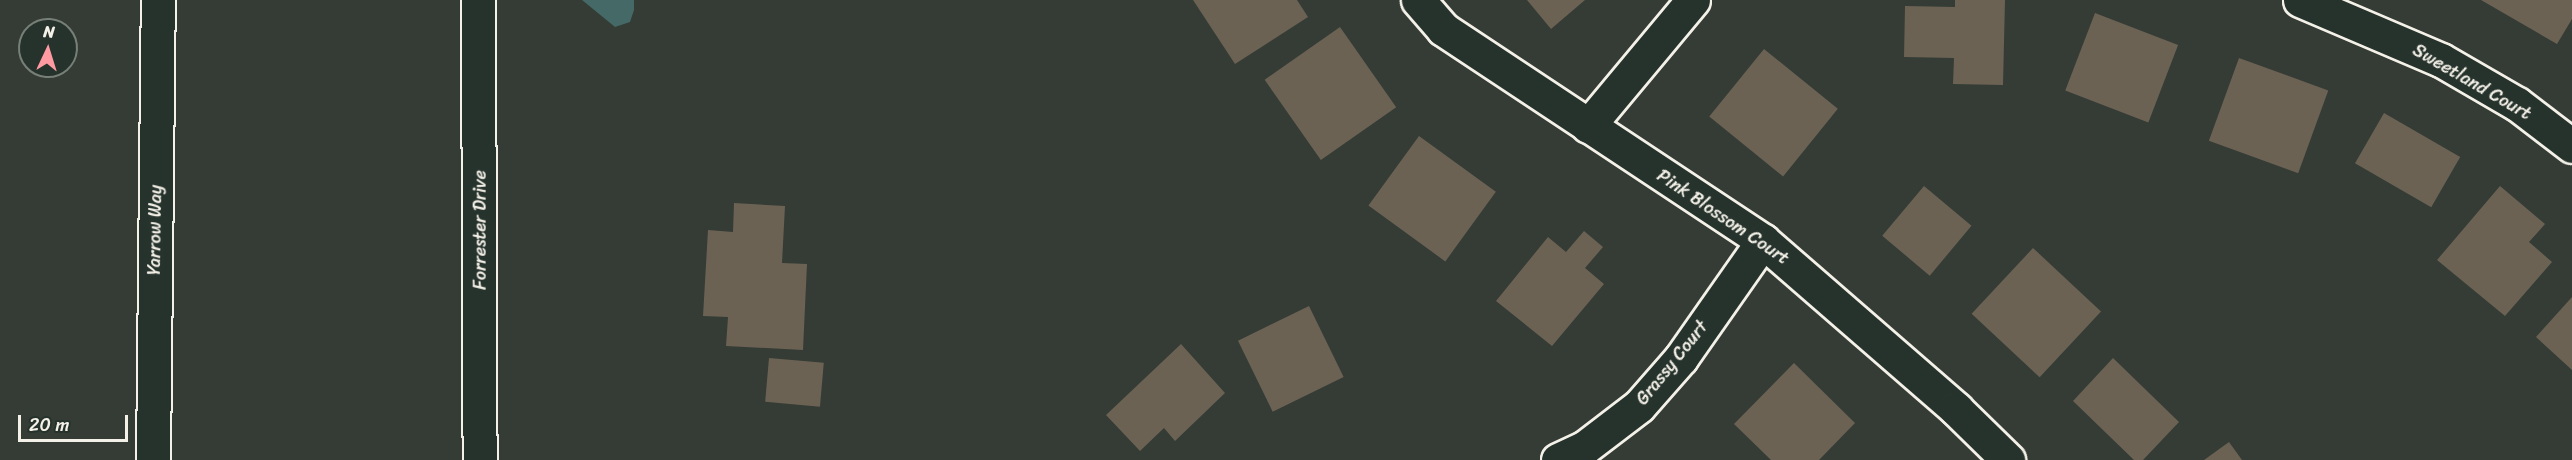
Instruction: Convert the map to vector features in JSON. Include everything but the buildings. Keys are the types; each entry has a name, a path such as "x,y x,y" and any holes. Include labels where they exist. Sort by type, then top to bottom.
{"street":[{"name":"Yarrow Way","path":"153,460 158,0"},
{"name":"Forrester Drive","path":"478,0 480,460"},
{"name":"Pink Blossom Court","path":"1418,0 1443,28 1763,242 1923,378 2008,460"},
{"path":"1588,126 1693,0"},
{"name":"Sweetland Court","path":"2300,0 2441,60 2517,104 2572,146"},
{"name":"Grassy Court","path":"1558,460 1584,448 1639,406 1681,358 1763,242"}],"water":[{"path":"582,0 634,0 634,10 630,22 615,27"}]}
